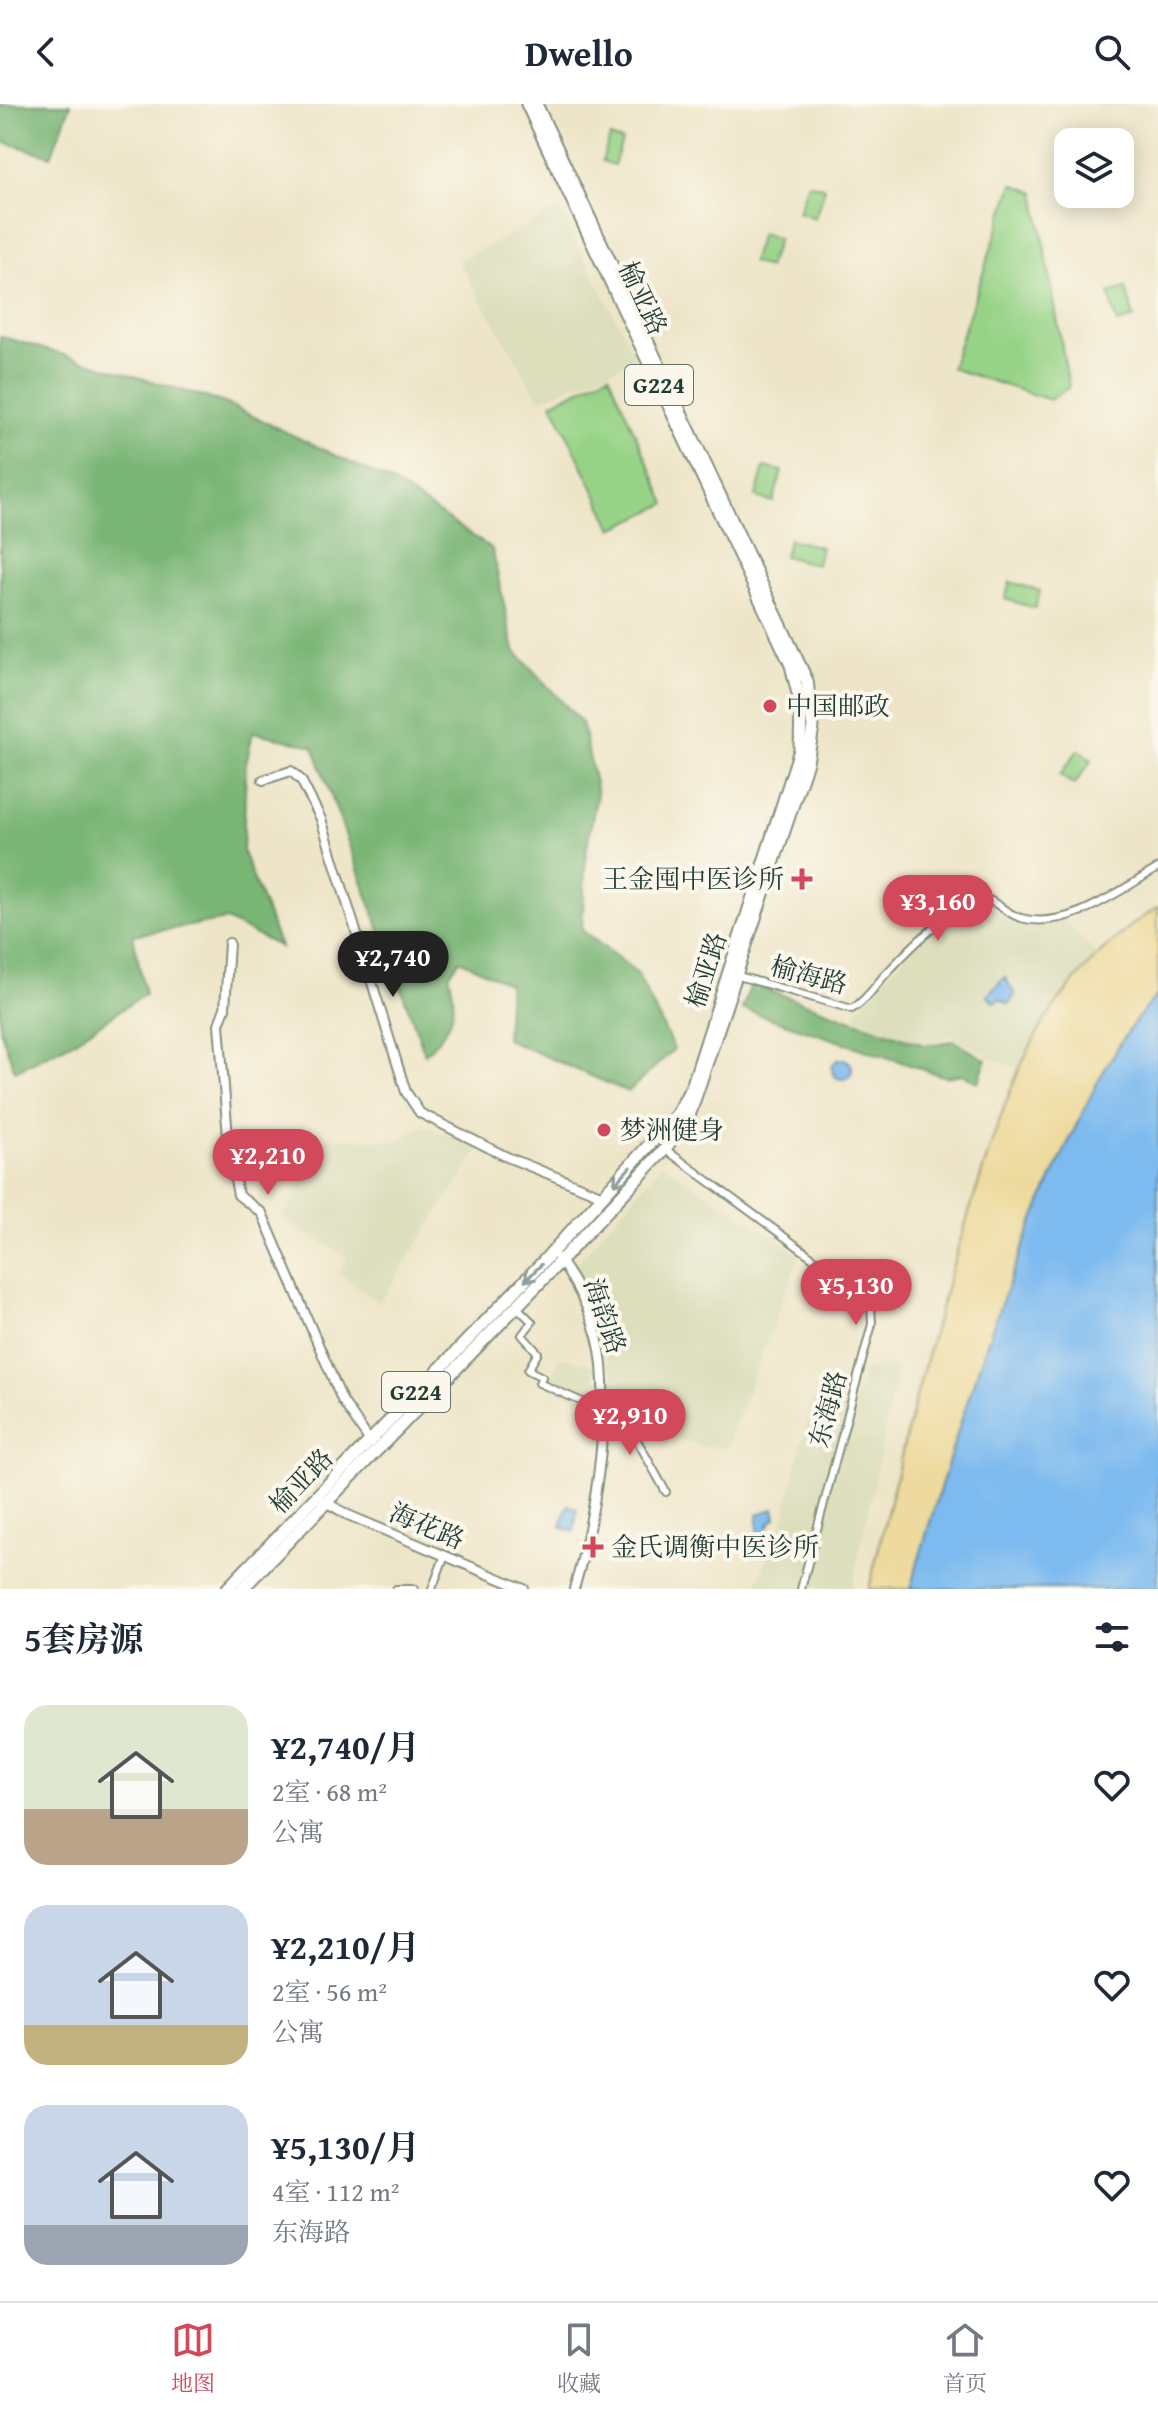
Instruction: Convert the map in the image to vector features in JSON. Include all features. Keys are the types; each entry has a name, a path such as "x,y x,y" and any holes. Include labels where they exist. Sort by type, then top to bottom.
{"highway":[{"name":"榆亚路","path":"242,1589 369,1440 665,1149 690,1113 800,750 803,724 798,686 527,104"},
{"name":"榆亚路","path":"227,1589 516,1306 603,1196 678,1113 693,1084 807,762 813,727 807,681 536,104"}],"street":[{"path":"263,780 291,771 301,780 321,819 406,1092 420,1113 507,1157 603,1196"},
{"name":"榆海路","path":"733,975 852,1009 918,940 939,923 969,907 989,900 1024,919 1057,917 1082,911 1158,868"},
{"path":"229,943 225,1008 219,1024 229,1150 238,1195 262,1213 342,1400 369,1440"},
{"name":"东海路","path":"665,1149 865,1296 871,1305 872,1324 801,1589"},
{"name":"海韵路","path":"556,1256 575,1281 602,1363 591,1523 574,1589"},
{"path":"516,1306 532,1322 522,1335 538,1353 528,1370 542,1377 539,1383 601,1412 638,1442 666,1492"},
{"name":"海花路","path":"322,1498 524,1589"},
{"path":"432,1589 445,1555"},
{"path":"396,1589 414,1589"}],"shaded area":[{"path":"559,209 637,359 540,400 458,261"},
{"path":"986,903 1022,927 1032,922 1064,920 1096,955 1052,1007 1018,1068 993,1059 952,1036 924,1043 885,1031 855,1016 858,1008 905,956 941,924"},
{"path":"424,1126 481,1147 379,1303 339,1273 347,1257 282,1219 326,1137 398,1140"},
{"path":"663,1164 800,1255 726,1448 703,1447 643,1428 617,1387 581,1285 570,1270"},
{"path":"560,1356 595,1366 595,1407 547,1384"},
{"path":"898,1367 852,1589 755,1589 773,1538 780,1537 811,1400 853,1409 865,1368"}],"green space":[{"path":"0,104 71,104 51,156 0,141"},
{"path":"610,137 622,141 614,165 602,161"},
{"path":"808,183 825,188 815,218 798,212"},
{"path":"1013,184 1035,192 1069,387 1050,400 951,368"},
{"path":"761,233 778,239 768,268 751,262"},
{"path":"1126,288 1134,318 1117,323 1109,293"},
{"path":"0,336 225,403 392,482 492,549 514,650 582,723 597,793 586,852 582,930 637,973 674,1049 628,1092 506,1039 509,984 460,960 449,975 454,999 451,1019 425,1054 313,746 253,732 246,764 243,852 280,947 226,920 133,935 145,994 71,1043 15,1071 0,1029"},
{"path":"609,374 666,504 613,529 552,403"},
{"path":"764,467 782,471 773,502 756,497"},
{"path":"789,539 821,547 817,565 784,556"},
{"path":"1010,582 1040,591 1035,608 1005,599"},
{"path":"1078,750 1092,760 1074,785 1060,775"},
{"path":"751,984 924,1045 954,1041 986,1060 978,1083 963,1074 946,1077 742,1009"}],"sand":[{"path":"1158,907 1158,994 1104,1070 1039,1207 978,1369 910,1589 869,1589 947,1285 1009,1093 1041,1028 1076,979 1115,940"}],"water":[{"path":"1005,977 1015,995 1009,1004 1000,999 994,1002 987,995"},
{"path":"1158,994 1158,1589 910,1589 978,1369 1039,1207 1104,1070"},
{"path":"842,1059 849,1062 852,1069 849,1076 842,1079 835,1076 832,1069 835,1062"},
{"path":"568,1505 577,1509 574,1532 561,1527"},
{"path":"774,1509 776,1518 769,1524 765,1537 758,1536 758,1514"}],"place":[{"name":"中国邮政","path":"770,706"},
{"name":"王金囤中医诊所","path":"802,879"},
{"name":"梦洲健身","path":"604,1130"},
{"name":"金氏调衡中医诊所","path":"593,1547"}]}
